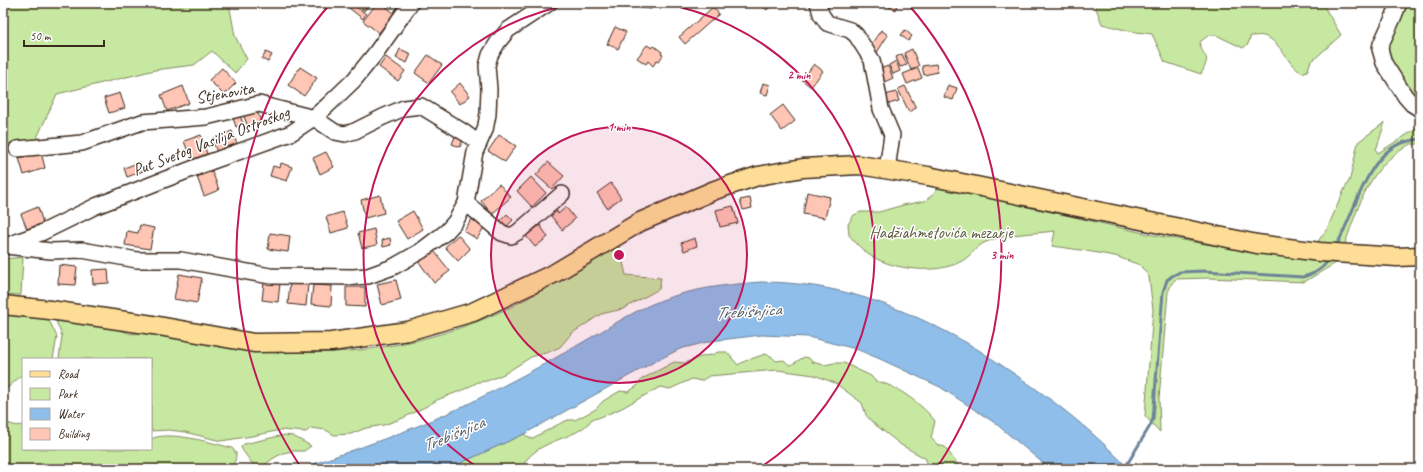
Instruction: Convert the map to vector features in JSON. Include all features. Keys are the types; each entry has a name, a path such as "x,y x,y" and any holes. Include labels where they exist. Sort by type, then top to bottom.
{"main road":[{"path":"3,305 50,310 153,325 254,343 331,342 408,331 473,312 555,273 640,222 715,190 758,176 803,168 859,165 928,176 1257,244 1330,253 1398,257 1420,256"}],"street":[{"name":"Put Svetog Vasilija Ostroškog","path":"4,246 41,233 96,206 218,159 291,133 314,118 354,80 375,54 411,3"},
{"path":"4,246 51,252 82,250 138,260 181,260 270,276 353,278 380,272 400,264 421,251 446,232 455,222 466,203 475,152 485,130 488,114 490,89 487,66 490,55 508,30 549,3"},
{"path":"818,3 821,14 827,23 850,30 856,35 872,60 881,109 892,135 886,170"},
{"path":"1399,3 1380,49 1384,63 1405,96 1412,104 1420,109"},
{"name":"Stjenovita","path":"17,149 82,143 142,122 206,117 259,104 314,118 335,132 345,134 355,131 404,108 422,106 479,143"},
{"path":"466,203 502,233 511,236 518,232 562,194"}],"green space":[{"path":"3,3 229,3 235,36 247,59 235,73 212,51 194,65 155,70 57,94 36,140 3,144"},
{"path":"1094,3 1322,3 1341,35 1310,63 1308,70 1303,73 1297,70 1275,43 1264,36 1251,36 1248,44 1243,48 1216,35 1209,35 1200,42 1201,48 1206,56 1206,62 1201,74 1165,62 1152,34 1129,31 1102,24"},
{"path":"1404,3 1420,3 1420,103 1393,70 1384,46"},
{"path":"1385,122 1376,150 1378,153 1419,127 1420,144 1411,144 1407,146 1389,159 1379,170 1364,193 1344,246 1316,244 1327,229 1350,179 1358,142"},
{"path":"3,151 7,174 3,190"},
{"name":"Hadžiahmetovića mezarje","path":"939,186 1148,234 1336,263 1304,282 1209,278 1176,279 1172,283 1168,292 1159,399 1160,432 1145,416 1153,310 1149,277 1140,265 1115,256 1052,246 1055,231 1011,235 994,239 982,244 965,259 952,265 941,268 916,269 892,265 871,256 849,235 848,224 854,215 861,212 879,212 903,205 925,201"},
{"path":"619,245 626,275 661,278 659,289 623,309 601,314 571,334 560,347 531,357 504,374 487,381 478,382 437,400 403,418 384,425 366,428 351,434 334,435 326,430 311,428 306,432 281,430 221,441 185,432 169,430 152,431 152,358 59,358 62,336 56,321 60,318 119,327 130,334 143,332 275,351 305,353 335,352 396,345 455,330 511,307 552,285"},
{"path":"23,257 21,295 3,294 3,259"},
{"path":"3,309 42,314 49,320 57,337 53,358 22,358 22,375 3,392"},
{"path":"718,352 727,352 738,365 765,354 771,356 776,361 784,360 791,365 804,357 809,358 812,362 824,365 844,363 871,376 875,381 891,386 908,396 930,415 935,421 931,438 938,445 945,447 961,469 930,469 925,458 901,445 872,422 866,415 862,403 835,383 814,375 777,370 709,376 701,381 692,379 670,389 660,387 620,409 592,419 577,432 552,442 534,452 524,464 523,469 448,469 524,434 531,439 568,420 575,420 596,409 603,401 620,391 628,392 637,386 642,379 674,362 684,363"},
{"path":"3,420 13,425 22,425 22,450 152,450 152,439 168,436 191,438 214,443 232,448 236,453 235,461 231,466 217,469 3,469"},
{"path":"284,435 293,436 311,446 304,451 283,453 264,465 254,466 241,447 244,444"}],"water":[{"name":"Trebišnjica","path":"761,282 816,286 842,292 893,307 943,330 979,350 1044,395 1102,442 1129,469 1050,469 995,423 940,387 880,359 856,349 808,337 762,335 711,341 680,349 524,434 448,469 299,469 406,431 468,404 510,383 651,304 677,295 708,288"}],"building":[{"path":"361,3 365,3 368,6 364,11 359,6"},
{"path":"377,3 381,3 394,13 379,33 363,21"},
{"path":"633,3 652,3 651,9 633,7"},
{"path":"759,3 773,3 767,10"},
{"path":"881,3 898,3 895,10"},
{"path":"352,4 366,14 363,19 349,8"},
{"path":"713,7 719,14 685,44 679,37"},
{"path":"615,27 626,32 618,49 607,44"},
{"path":"881,30 888,35 876,54 868,49"},
{"path":"905,30 912,36 908,41 901,35"},
{"path":"647,45 652,48 654,46 662,52 661,54 663,55 653,66 648,61 646,64 637,58"},
{"path":"400,49 411,54 407,63 396,58"},
{"path":"912,49 919,66 911,70 904,53"},
{"path":"266,52 272,55 268,62 262,59"},
{"path":"902,54 907,65 900,67 896,57"},
{"path":"428,55 442,65 429,83 415,73"},
{"path":"386,57 405,71 398,81 379,67"},
{"path":"896,61 900,71 893,74 889,65"},
{"path":"814,64 823,71 811,87 802,80"},
{"path":"936,64 938,72 924,75 922,66"},
{"path":"888,66 893,78 882,83 877,70"},
{"path":"300,67 317,78 304,96 288,85"},
{"path":"222,68 236,83 224,95 209,80"},
{"path":"918,68 922,78 907,84 903,74"},
{"path":"460,83 470,96 460,104 450,92"},
{"path":"763,83 770,85 767,95 760,93"},
{"path":"948,85 957,88 953,100 944,97"},
{"path":"183,86 189,103 167,111 161,95"},
{"path":"905,86 916,108 909,112 898,89"},
{"path":"896,92 899,101 885,105 882,96"},
{"path":"120,93 125,108 109,113 104,98"},
{"path":"783,105 795,121 782,131 770,115"},
{"path":"256,109 261,121 248,127 243,114"},
{"path":"240,115 243,124 236,127 233,118"},
{"path":"232,131 237,144 217,152 212,139"},
{"path":"456,134 464,137 460,147 452,144"},
{"path":"201,135 207,154 191,160 184,141"},
{"path":"499,135 516,146 505,162 488,151"},
{"path":"41,152 45,168 24,175 19,158"},
{"path":"326,152 334,167 320,174 313,158"},
{"path":"140,162 143,171 127,177 124,168"},
{"path":"548,162 564,176 552,189 536,175"},
{"path":"281,163 292,167 287,181 270,176 273,166 280,168"},
{"path":"212,171 219,190 204,196 197,177"},
{"path":"531,177 546,193 532,207 517,191"},
{"path":"611,183 621,198 607,208 597,193"},
{"path":"499,184 511,197 492,214 481,201"},
{"path":"807,192 830,197 825,218 803,214"},
{"path":"380,195 384,213 365,218 361,200"},
{"path":"750,198 752,208 743,210 740,200"},
{"path":"733,206 738,223 720,227 716,210"},
{"path":"38,207 43,223 27,229 21,214"},
{"path":"566,207 575,219 562,230 551,216 557,211 558,214"},
{"path":"413,211 423,229 407,239 396,221"},
{"path":"343,212 348,228 331,233 326,217"},
{"path":"507,214 513,220 504,229 498,223"},
{"path":"474,216 486,224 477,239 464,231"},
{"path":"140,225 154,228 150,249 125,245 127,231 138,233"},
{"path":"540,225 548,237 535,247 526,236"},
{"path":"374,229 377,245 362,248 358,233"},
{"path":"270,233 290,236 288,252 268,249"},
{"path":"458,235 470,249 458,261 445,247"},
{"path":"390,238 391,245 383,247 382,240"},
{"path":"695,238 697,246 684,251 681,243"},
{"path":"434,251 450,271 434,283 419,262"},
{"path":"59,265 77,267 75,285 58,284"},
{"path":"108,269 109,283 93,284 92,270"},
{"path":"179,274 202,278 197,303 174,299"},
{"path":"396,280 401,300 382,305 377,284"},
{"path":"264,282 280,283 278,302 262,300"},
{"path":"290,282 308,284 306,306 288,304"},
{"path":"313,285 332,286 331,306 311,304"},
{"path":"346,287 365,287 365,307 346,306"}],"waterway":[{"path":"1336,246 1362,188 1379,160 1390,150 1402,143 1420,139"},
{"path":"1121,469 1126,466 1153,419 1163,292 1167,280 1180,272 1204,271 1303,277 1318,270 1325,265 1330,258"}]}
